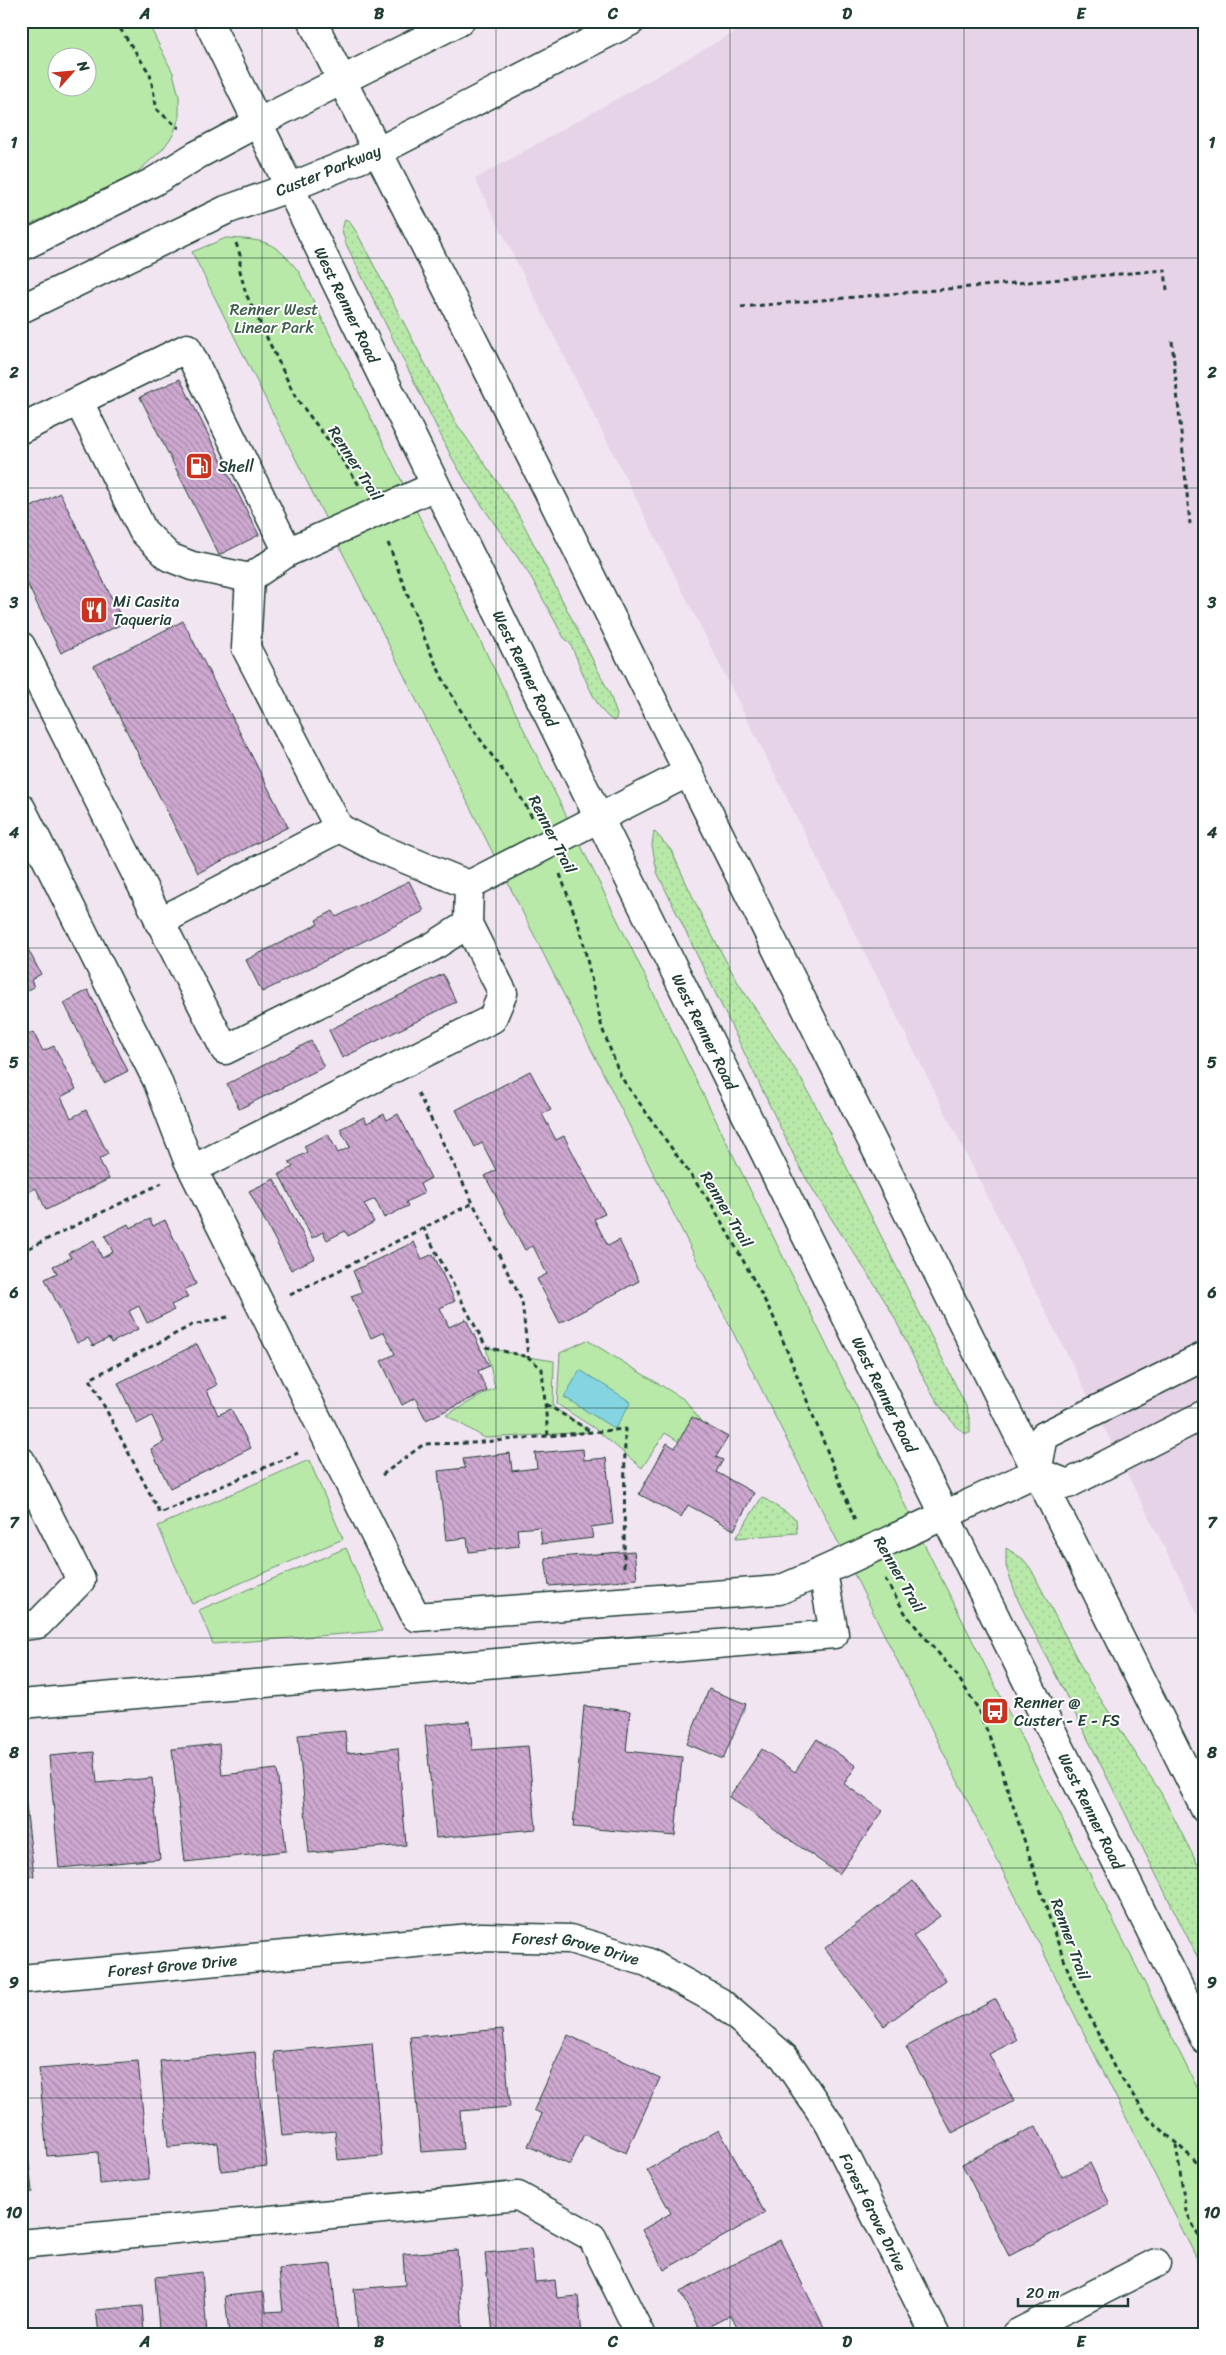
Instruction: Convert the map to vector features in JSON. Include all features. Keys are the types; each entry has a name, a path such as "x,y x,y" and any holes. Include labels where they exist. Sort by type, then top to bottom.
{"main road":[{"name":"West Renner Road","path":"208,21 291,187 435,486 1205,2040"},
{"path":"312,21 379,151 689,772 1205,1810"},
{"path":"21,247 153,182 197,155 259,122 460,21"},
{"name":"Custer Parkway","path":"21,310 218,213 291,187 379,151 631,21"},
{"path":"21,429 187,348 288,552"},
{"path":"79,402 143,531 169,557 192,566 250,578 288,552 435,486"},
{"path":"250,578 246,648 339,828 403,858 469,884 689,772"},
{"path":"21,646 224,1050 432,947 468,924"},
{"path":"21,808 157,1080 193,1168 416,1617 779,1590 823,1572 1037,1472 1068,1484 1205,1414"},
{"path":"159,922 339,828"},
{"path":"193,1168 492,1019 503,993 468,924 469,884"},
{"path":"1037,1472 1044,1436 1205,1356"},
{"path":"21,1461 82,1580 38,1624 21,1626"},
{"path":"21,1704 834,1634 823,1572"},
{"name":"Forest Grove Drive","path":"21,1979 481,1937 570,1939 647,1962 720,2002 784,2057 830,2125 935,2334"},
{"path":"21,2244 518,2196 592,2237 640,2334"},
{"path":"1016,2334 1156,2263"}],"path":[{"path":"116,21 150,74 158,110 176,124"},
{"name":"Renner Trail","path":"240,255 240,271 246,294 296,398 340,456 361,488 388,543 432,653 458,705 511,781 546,845 571,900 581,932 602,1028 621,1077 712,1205 773,1316 818,1432 870,1549 907,1616 956,1674 977,1707 995,1750 1055,1935 1089,2018 1115,2069 1148,2117 1205,2170"},
{"path":"741,307 1165,270 1167,290"},
{"path":"1172,341 1190,524"},
{"path":"417,1091 522,1301 528,1357"},
{"path":"21,1252 193,1168"},
{"path":"322,1279 473,1203"},
{"path":"423,1228 486,1347 528,1357 542,1369 548,1436"},
{"path":"262,1308 192,1325 90,1380 160,1513 328,1440"},
{"path":"546,1404 591,1432"},
{"path":"356,1495 424,1444 472,1443 625,1429 623,1518 625,1601"},
{"path":"1176,2144 1186,2211 1205,2249"}],"shaded area":[{"path":"754,21 1205,21 1205,1628 475,179"}],"green space":[{"path":"21,21 147,21 173,73 179,96 179,118 173,135 162,150 135,174 21,229"},
{"path":"345,219 349,221 357,233 456,423 510,500 525,527 609,692 617,715 615,721 608,717 595,699 570,643 564,638 531,577 466,482 451,456 346,244 342,230"},
{"name":"Renner West Linear Park","path":"226,238 260,241 268,244 283,253 299,272 932,1560 1205,2103 1205,2275 192,252"},
{"path":"654,831 671,850 702,917 737,981 800,1077 816,1106 966,1406 970,1421 970,1433 964,1433 941,1407 921,1374 888,1306 819,1200 798,1164 657,872 652,845"},
{"path":"587,1340 685,1400 711,1435 701,1455 665,1433 642,1468 594,1428 557,1404 560,1353"},
{"path":"486,1347 554,1361 553,1407 591,1432 485,1438 446,1415 495,1388"},
{"path":"309,1460 343,1539 192,1604 158,1526"},
{"path":"762,1497 796,1519 797,1533 736,1538"},
{"path":"346,1548 382,1631 213,1644 199,1610"},
{"path":"1006,1548 1023,1559 1031,1569 1087,1678 1161,1793 1205,1879 1205,1972 1018,1600 1006,1566"}],"water":[{"path":"580,1370 631,1402 615,1429 564,1397"}],"building":[{"name":"Shell","path":"180,379 259,535 219,555 140,397"},
{"path":"60,493 124,623 61,653 21,571 21,512"},
{"path":"183,621 288,827 198,873 94,666"},
{"path":"409,881 424,911 262,992 246,960 318,924 316,920 333,911 336,917"},
{"path":"21,936 41,974 31,980 34,987 21,994"},
{"path":"443,974 456,1002 342,1058 329,1030"},
{"path":"88,990 128,1071 104,1083 64,1003"},
{"path":"33,1032 43,1051 54,1046 76,1089 61,1097 71,1118 86,1110 108,1154 99,1159 109,1179 46,1210 36,1188 24,1194 21,1188 21,1038"},
{"path":"311,1041 324,1067 239,1109 227,1084"},
{"path":"530,1071 551,1110 542,1114 556,1140 564,1136 605,1214 594,1219 608,1246 619,1240 639,1281 560,1323 537,1279 547,1274 533,1246 525,1250 485,1176 496,1170 482,1143 475,1147 456,1110"},
{"path":"384,1114 387,1120 398,1114 431,1178 420,1184 424,1193 406,1202 408,1206 384,1218 375,1199 364,1204 374,1222 348,1236 345,1231 327,1240 323,1232 312,1238 279,1174 293,1167 289,1162 307,1152 304,1146 328,1134 338,1153 350,1147 340,1129 364,1117 367,1123"},
{"path":"274,1179 315,1258 291,1270 249,1191"},
{"path":"150,1219 153,1226 165,1220 196,1284 184,1290 188,1297 171,1305 174,1310 147,1323 139,1306 129,1311 138,1329 111,1343 109,1338 93,1346 88,1338 77,1343 45,1279 57,1273 53,1266 71,1258 68,1253 94,1240 102,1258 113,1252 105,1236 128,1224 130,1228"},
{"path":"414,1242 422,1259 433,1254 455,1301 440,1308 449,1327 466,1319 489,1366 478,1371 487,1391 426,1420 415,1398 402,1405 381,1361 395,1354 384,1332 371,1338 351,1296 362,1292 353,1271"},
{"path":"197,1344 217,1385 207,1390 218,1415 231,1409 251,1448 170,1488 151,1449 164,1442 152,1416 137,1424 118,1383"},
{"path":"692,1417 728,1437 716,1457 723,1460 716,1472 754,1493 734,1530 688,1505 681,1517 639,1494 667,1443 675,1448"},
{"path":"583,1449 584,1460 606,1458 613,1524 591,1527 593,1538 542,1544 540,1527 517,1529 519,1546 469,1552 467,1538 446,1540 438,1471 465,1468 463,1459 510,1453 512,1471 537,1468 535,1453"},
{"path":"634,1551 637,1579 549,1586 545,1558"},
{"path":"709,1689 746,1704 723,1759 687,1744"},
{"path":"584,1706 630,1711 626,1751 682,1757 675,1836 573,1827"},
{"path":"470,1721 472,1750 528,1746 536,1829 436,1838 425,1725"},
{"path":"345,1731 347,1753 398,1748 406,1845 309,1853 298,1735"},
{"path":"817,1739 856,1766 844,1784 883,1811 839,1874 729,1797 762,1749 795,1772"},
{"path":"219,1744 222,1775 277,1769 286,1851 185,1862 172,1749"},
{"path":"94,1752 97,1783 152,1778 160,1859 59,1868 49,1756"},
{"path":"21,1796 25,1796 34,1876 21,1877"},
{"path":"913,1881 940,1916 913,1936 946,1980 884,2026 825,1948"},
{"path":"996,1999 1017,2040 989,2054 1014,2101 952,2133 906,2047"},
{"path":"503,2029 510,2107 460,2111 463,2149 421,2152 410,2037"},
{"path":"568,2035 660,2078 626,2153 584,2134 570,2165 528,2146 542,2114 534,2110"},
{"path":"372,2043 382,2156 338,2160 335,2131 282,2136 274,2052"},
{"path":"255,2052 267,2166 221,2171 218,2143 168,2147 160,2061"},
{"path":"138,2061 149,2179 100,2184 98,2152 47,2156 39,2069"},
{"path":"21,2087 32,2192 21,2193"},
{"path":"1036,2126 1062,2177 1090,2163 1110,2204 1009,2256 962,2164"},
{"path":"719,2130 765,2213 664,2270 642,2230 671,2213 647,2170"},
{"path":"780,2240 824,2327 810,2334 741,2334 731,2315 700,2331 680,2292"},
{"path":"531,2249 535,2282 555,2280 557,2298 578,2296 582,2334 493,2334 485,2253"},
{"path":"457,2250 463,2334 358,2334 354,2289 405,2285 403,2254"},
{"path":"331,2264 338,2334 229,2334 225,2296 264,2292 266,2312 283,2311 279,2269"},
{"path":"202,2272 207,2334 99,2334 96,2310 142,2306 144,2331 159,2330 155,2277"}],"place":[{"name":"Shell","path":"199,466"},
{"name":"Mi Casita Taqueria","path":"94,610"},
{"name":"Renner @ Custer - E - FS","path":"995,1711"}]}
